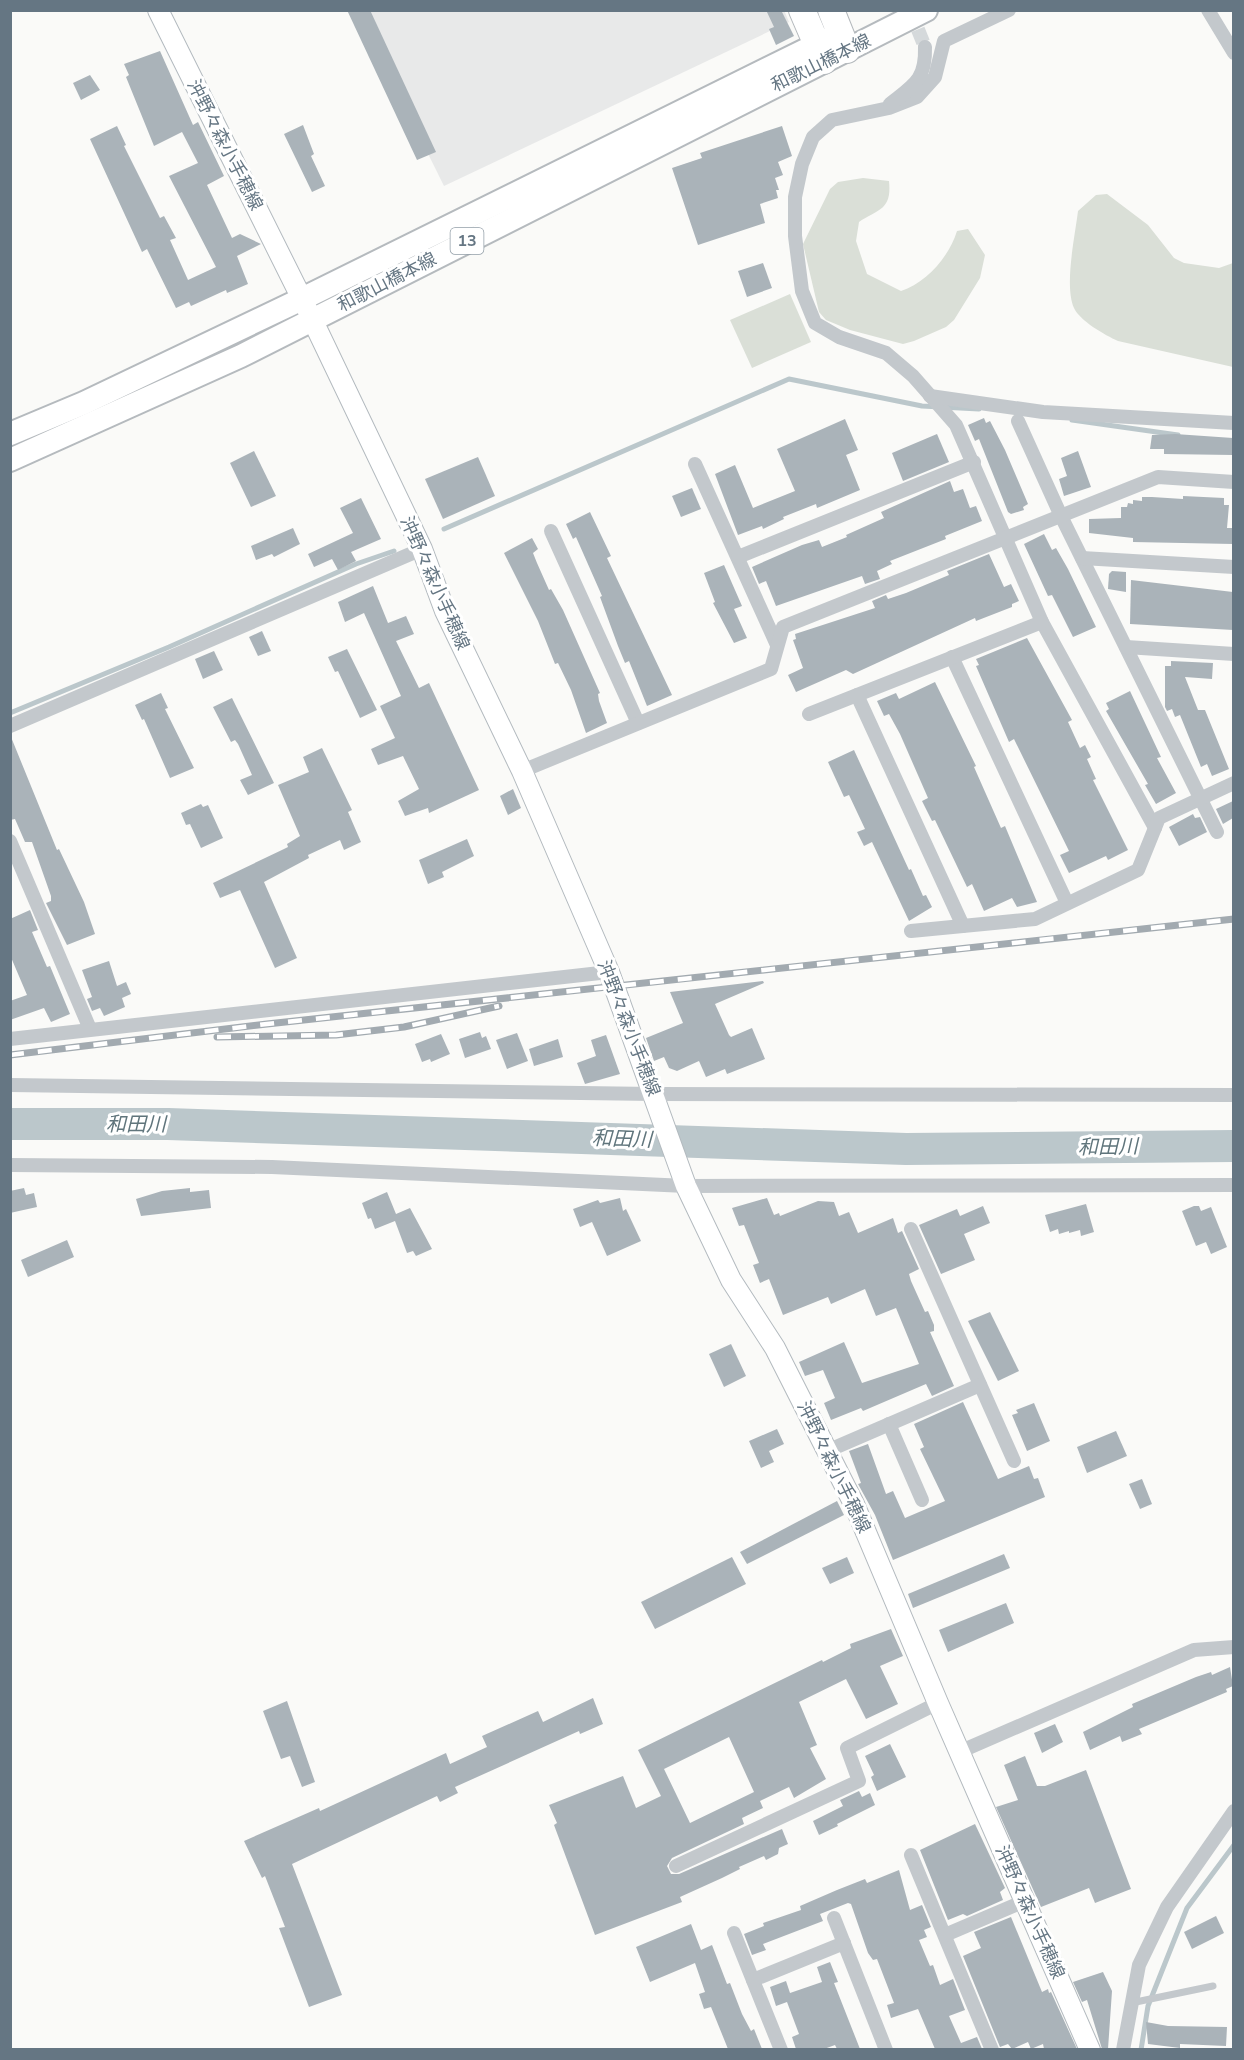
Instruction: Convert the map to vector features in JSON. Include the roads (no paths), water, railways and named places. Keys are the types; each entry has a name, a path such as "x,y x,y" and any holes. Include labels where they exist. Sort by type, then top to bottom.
{"highway":[{"path":"802,10 832,47"},
{"path":"831,10 832,47"}],"main road":[{"name":"沖野々森小手穂線","path":"158,10 313,321 422,549 446,611 522,771 609,972 684,1181 731,1280 775,1348 854,1504 938,1703 1090,2049"},
{"name":"和歌山橋本線","path":"10,434 84,403 832,47 923,12"},
{"name":"和歌山橋本線","path":"10,460 104,420 313,321 832,47"}],"street":[{"path":"1009,10 944,40 934,77 927,88 903,104 832,120 821,128 807,149 795,197 795,236 802,291 815,323 839,337 886,353 956,425 974,462 1041,622 1155,828"},
{"path":"1208,10 1233,52"},
{"path":"884,109 920,80 926,66 925,47"},
{"path":"930,396 1042,412 1233,423"},
{"path":"1018,421 1061,516 1217,832"},
{"path":"738,557 974,462"},
{"path":"695,464 777,645"},
{"path":"522,771 771,669 783,627 1158,477 1233,482"},
{"path":"551,531 638,723"},
{"path":"10,726 422,549"},
{"path":"1082,558 1233,567"},
{"path":"809,714 1041,622"},
{"path":"1126,647 1233,654"},
{"path":"952,657 1067,903"},
{"path":"857,695 963,926"},
{"path":"911,931 1035,919 1138,870 1159,818 1233,783"},
{"path":"10,841 90,1029"},
{"path":"10,1038 609,972"},
{"path":"10,1085 656,1098 1233,1095"},
{"path":"10,1165 272,1167 684,1181 1233,1185"},
{"path":"911,1229 1014,1461"},
{"path":"827,1451 980,1384"},
{"path":"889,1424 922,1500"},
{"path":"960,1752 1194,1650 1233,1647"},
{"path":"676,1866 859,1781 847,1748 938,1703"},
{"path":"1124,2049 1139,1965 1167,1907 1233,1811"},
{"path":"911,1855 992,2049"},
{"path":"945,1935 1025,1901"},
{"path":"834,1918 886,2049"},
{"path":"734,1933 781,2049"},
{"path":"753,1980 844,1943"}],"lane":[{"path":"1131,2003 1212,1986"}],"waterway":[{"path":"444,529 789,379 922,406 979,409"},
{"path":"1072,420 1178,435"},
{"path":"10,713 169,647 356,564 394,551"},
{"name":"和田川","path":"10,1124 168,1124 906,1149 1234,1146"},
{"path":"1141,2050 1148,2006 1187,1908 1234,1845"}],"tunnel":[{"path":"910,10 925,47"}],"railway":[{"path":"10,1055 267,1024 1234,919"},
{"path":"217,1037 336,1035 404,1027 499,1006"}]}
